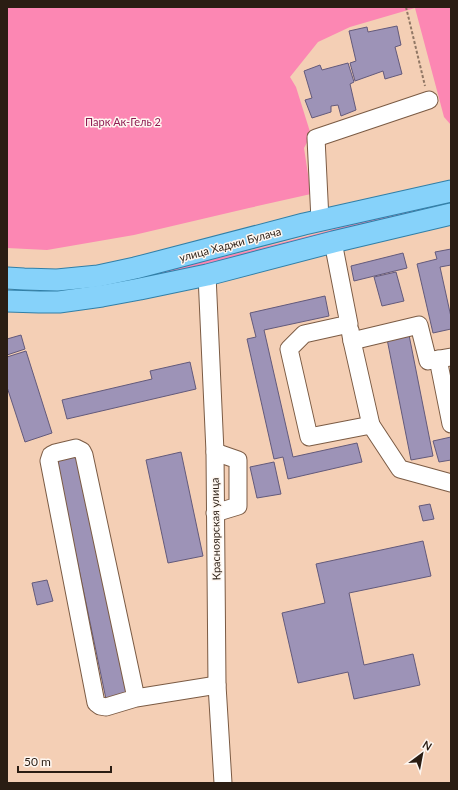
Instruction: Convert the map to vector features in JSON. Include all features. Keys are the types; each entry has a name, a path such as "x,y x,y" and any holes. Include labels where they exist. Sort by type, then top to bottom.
{"main road":[{"name":"улица Хаджи Булача","path":"7,278 56,280 98,276 135,268 320,220 451,191"},
{"name":"улица Хаджи Булача","path":"7,301 59,302 140,289 207,275 333,242 451,214"},
{"path":"135,268 140,289"},
{"path":"56,280 59,302"}],"street":[{"path":"320,220 316,138 429,100"},
{"path":"333,242 352,341 371,424 400,469 451,483"},
{"name":"Красноярская улица","path":"207,275 215,452 217,685 223,783"},
{"path":"349,324 304,334 289,350 310,437 371,424"},
{"path":"352,341 419,325 428,361 445,358 451,424"},
{"path":"136,698 84,455 82,451 76,448 55,453 51,455 49,461 96,703 100,706 106,707 136,698 217,685"},
{"path":"215,452 238,460 238,506 215,513"}],"path":[{"path":"406,7 429,100"}],"green space":[{"name":"Парк Ак-Гель 2","path":"7,7 451,7 451,125 444,117 415,8 350,27 318,42 290,77 296,87 311,135 304,148 311,194 134,235 47,250 7,248"},
{"path":"451,199 451,205 282,248 147,279 145,274 260,248"}],"building":[{"path":"397,26 401,45 395,47 402,74 385,79 383,71 355,81 350,63 356,61 349,31 367,27 368,32"},
{"path":"348,63 354,82 350,84 356,110 341,116 338,105 331,106 331,112 312,118 305,100 312,98 304,71 320,65 322,70"},
{"path":"451,249 451,265 440,267 451,317 451,329 433,333 417,264 437,259 435,252"},
{"path":"403,253 407,268 354,281 351,266"},
{"path":"396,272 404,301 382,306 374,277"},
{"path":"325,296 329,316 264,330 293,457 357,443 362,462 288,479 283,457 274,459 247,339 256,337 250,313"},
{"path":"21,335 25,349 7,355 7,339"},
{"path":"409,335 433,456 411,460 387,339"},
{"path":"26,351 52,433 25,442 7,387 7,357"},
{"path":"190,362 196,389 67,419 62,400 152,379 150,371"},
{"path":"451,437 451,460 439,462 433,441"},
{"path":"181,452 203,556 168,563 146,460"},
{"path":"79,454 129,695 106,699 56,459"},
{"path":"274,462 281,494 257,498 250,467"},
{"path":"430,504 434,519 423,521 419,506"},
{"path":"423,541 431,576 349,593 364,665 413,654 420,685 354,699 348,672 298,683 282,613 325,603 316,564"},
{"path":"47,580 53,601 37,605 32,583"}]}
